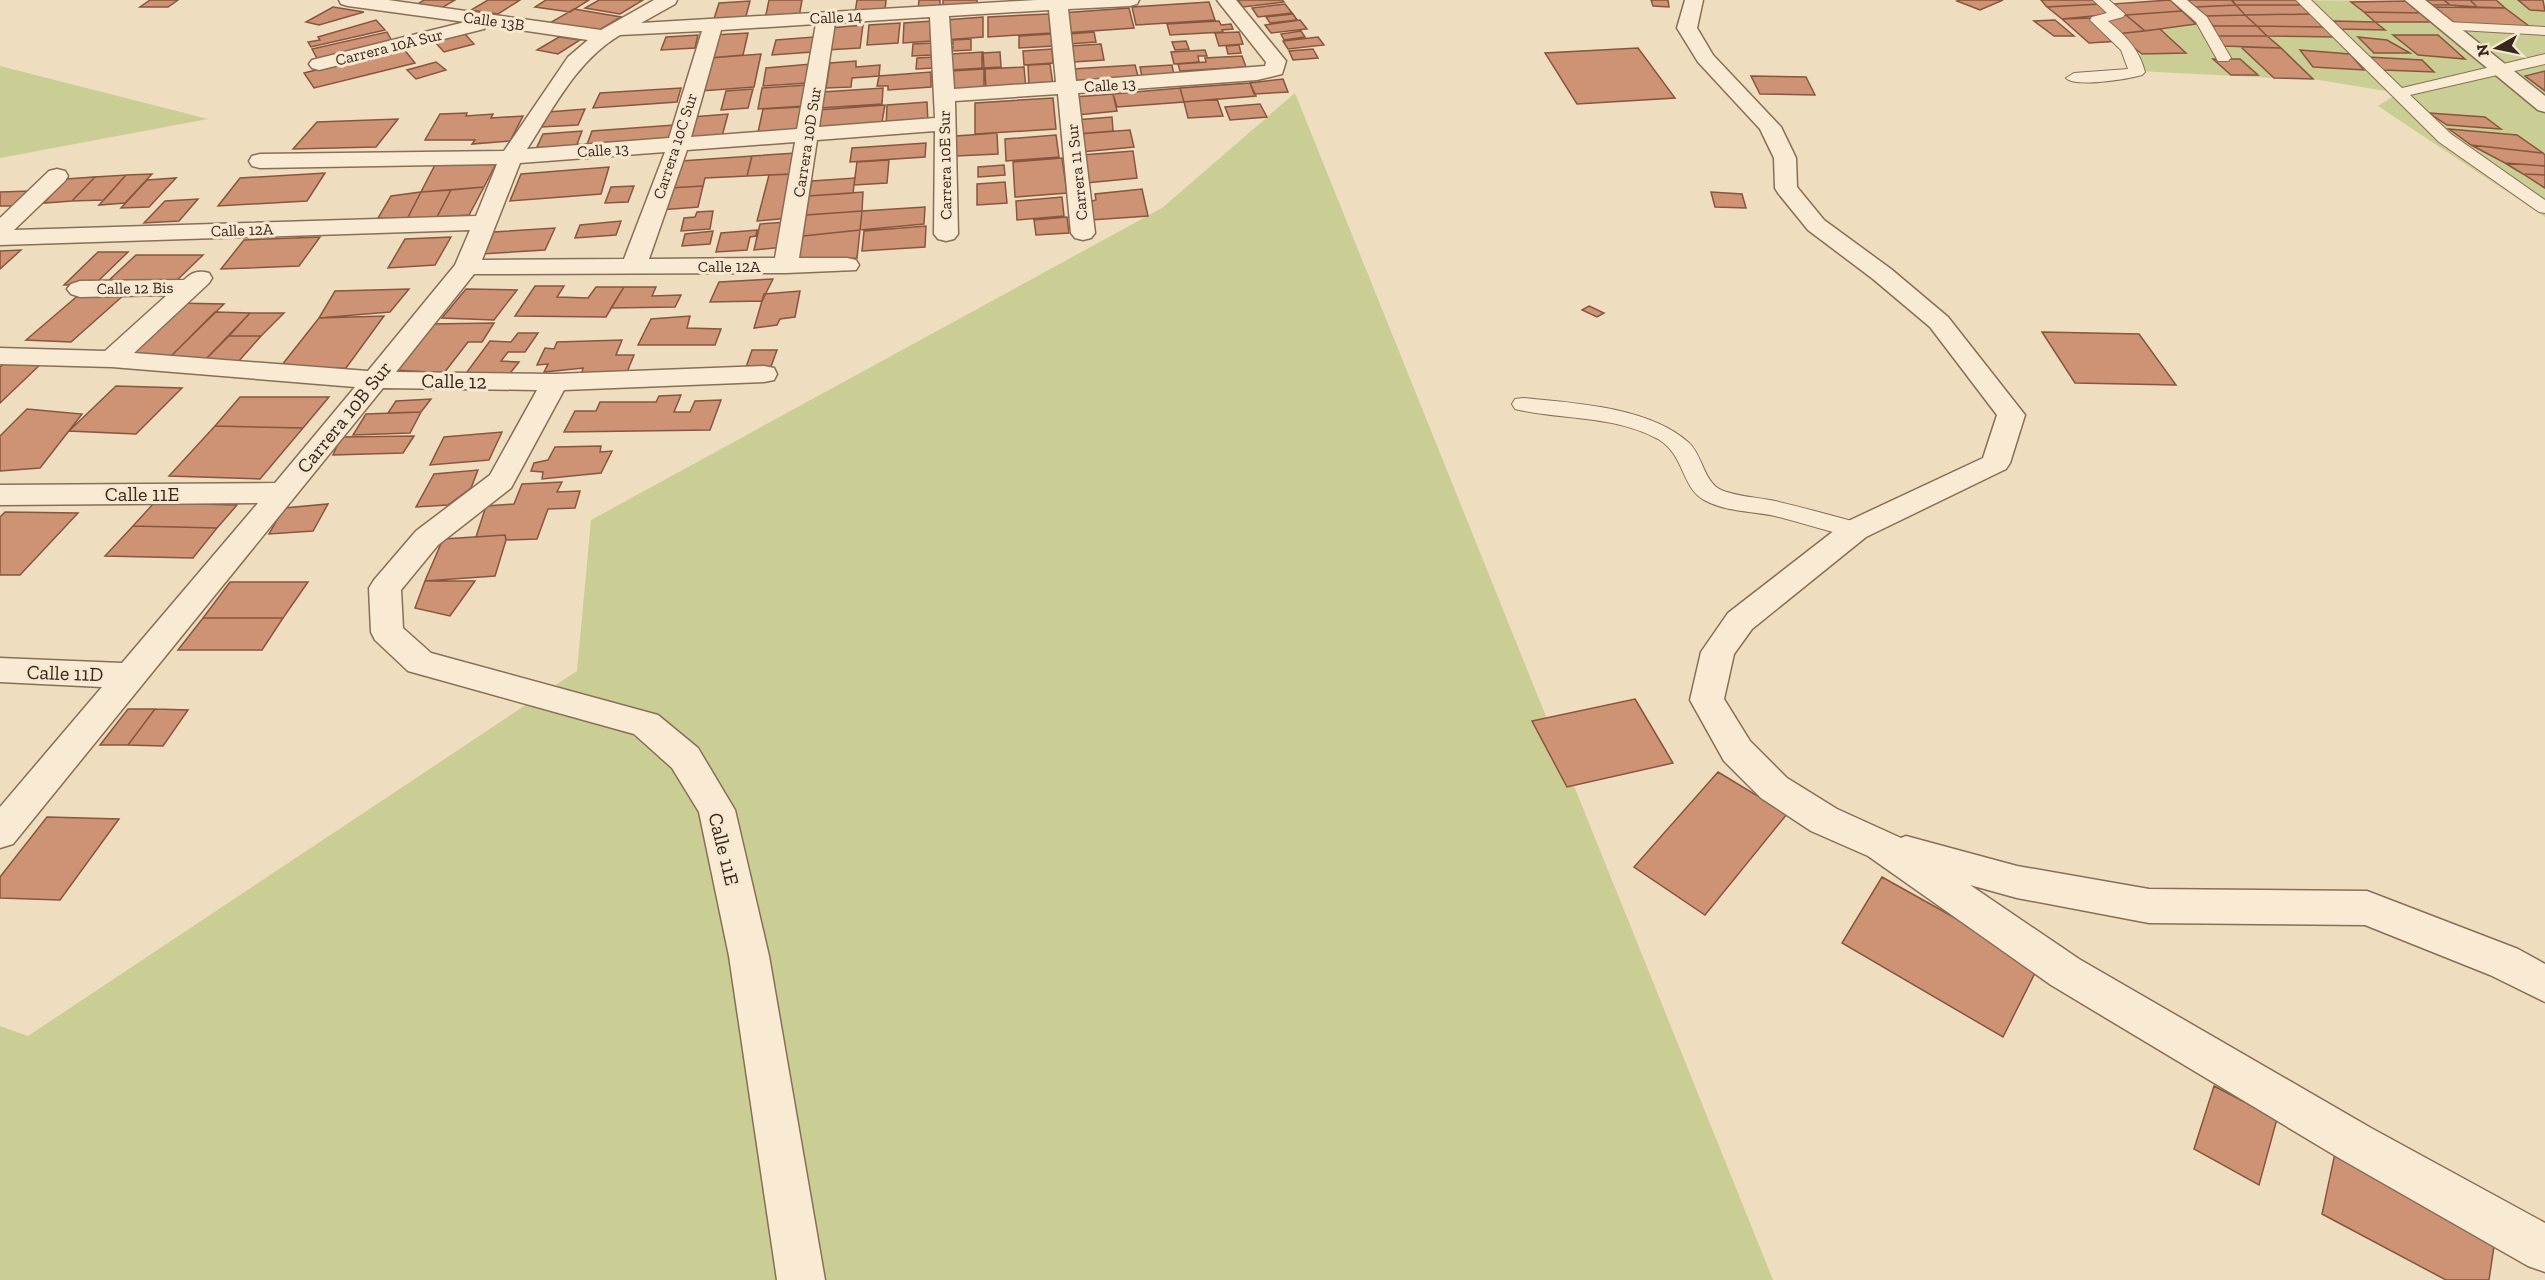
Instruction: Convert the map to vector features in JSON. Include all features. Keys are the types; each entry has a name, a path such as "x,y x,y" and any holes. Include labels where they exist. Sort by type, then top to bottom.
{"street":[{"name":"Calle 13B","path":"348,0 493,21 609,34"},
{"name":"Carrera 10B Sur","path":"0,833 283,493 467,267 511,157 575,61 609,34 668,0"},
{"name":"Calle 14","path":"609,34 939,11 986,4 1058,4 1130,0"},
{"name":"Calle 13","path":"944,96 1257,74 1275,70 1276,61 1226,0"},
{"path":"1694,0 1687,28 1705,58 1770,127 1785,158 1785,188 1816,225 1882,274 1939,322 2011,415 1996,463 1855,530 1740,621 1718,652 1707,700 1737,751 1774,788 1824,820 1881,845 2017,882 2149,906 2367,908 2504,962 2545,984"},
{"path":"2414,0 2545,106"},
{"name":"Carrera 11 Sur","path":"1058,4 1069,88 1083,233"},
{"name":"Carrera 10E Sur","path":"939,11 945,124 946,234"},
{"name":"Carrera 10D Sur","path":"786,266 826,18"},
{"name":"Carrera 10A Sur","path":"320,64 493,21"},
{"name":"Carrera 10C Sur","path":"634,266 678,145 713,25"},
{"name":"Calle 13","path":"260,161 511,157 945,124"},
{"path":"0,231 57,176"},
{"name":"Calle 12A","path":"0,237 484,223"},
{"name":"Calle 12A","path":"467,267 847,264"},
{"name":"Calle 12 Bis","path":"80,290 195,282 112,359"},
{"name":"Calle 12","path":"0,356 112,359 373,380 555,382 764,374"},
{"name":"Calle 11E","path":"555,382 501,480 427,538 385,588 387,632 420,662 646,724 685,758 717,810 749,956 801,1280"},
{"name":"Calle 11E","path":"0,495 283,493"},
{"name":"Calle 11D","path":"0,670 131,676"},
{"path":"1881,845 2065,972 2355,1143 2545,1249"}],"lane":[{"path":"2074,78 2138,72 2134,56 2123,41 2097,20 2118,14 2100,0"},
{"path":"2178,0 2202,20 2223,58"},
{"path":"2303,0 2445,138 2545,208"},
{"path":"2446,26 2545,31"},
{"path":"2399,93 2545,59"},
{"path":"1523,404 1586,411 1637,423 1666,435 1688,454 1699,482 1711,494 1737,503 1773,508 1855,530"}],"green space":[{"path":"2231,0 2409,1 2352,2 2375,22 2320,21 2236,5"},
{"path":"2496,0 2518,0 2530,10 2545,11 2545,217 2378,106 2398,93 2313,79 2267,36 2329,29 2384,30 2375,22 2436,22 2420,5 2504,8"},
{"path":"2196,24 2222,57 2222,46 2241,47 2274,78 2138,71 2135,55 2185,53 2160,29"},
{"path":"0,66 208,119 0,158"},
{"path":"1295,93 1773,1280 0,1280 0,1026 28,1036 577,671 591,520 1162,208"}],"building":[{"path":"150,0 178,0 168,7 140,7"},
{"path":"424,0 455,0 438,10 413,7"},
{"path":"488,0 520,0 498,14 471,10"},
{"path":"546,0 589,0 570,12 535,7"},
{"path":"599,0 643,0 620,14 585,8"},
{"path":"769,0 802,0 799,17 765,19"},
{"path":"857,0 886,0 885,11 855,13"},
{"path":"919,0 940,0 940,9 918,10"},
{"path":"943,0 977,0 977,7 943,9"},
{"path":"1238,0 1282,0 1284,2 1243,7"},
{"path":"1651,0 1668,0 1669,7 1653,6"},
{"path":"2003,0 1980,10 1957,1"},
{"path":"2041,0 2095,0 2101,4 2047,7"},
{"path":"2170,0 2182,11 2126,15 2112,4"},
{"path":"2187,0 2231,0 2236,5 2196,7"},
{"path":"2232,0 2297,0 2302,5 2236,5"},
{"path":"2425,0 2444,0 2450,5 2431,5"},
{"path":"2444,0 2470,0 2477,7 2450,5"},
{"path":"2470,0 2496,0 2505,8 2477,7"},
{"path":"2518,0 2543,0 2545,11 2530,10"},
{"path":"750,1 745,20 713,22 719,3"},
{"path":"2409,1 2424,13 2364,12 2351,2"},
{"path":"1209,2 1215,20 1136,25 1132,7"},
{"path":"1285,4 1292,13 1258,17 1252,8"},
{"path":"2101,4 2113,14 2062,19 2047,7"},
{"path":"2236,5 2302,5 2312,14 2245,15"},
{"path":"2236,5 2245,15 2206,16 2196,7"},
{"path":"333,7 364,12 319,25 306,22"},
{"path":"2432,7 2505,8 2533,29 2452,24"},
{"path":"1129,8 1134,28 1064,33 1061,13"},
{"path":"574,9 621,17 596,32 548,24"},
{"path":"2182,11 2196,24 2145,31 2126,15"},
{"path":"2364,12 2424,13 2436,22 2375,22"},
{"path":"1049,14 1051,33 988,37 988,17"},
{"path":"1293,14 1297,20 1270,23 1266,17"},
{"path":"2312,14 2326,27 2257,26 2245,15"},
{"path":"2126,15 2145,31 2116,34 2099,20"},
{"path":"2245,15 2257,26 2213,26 2206,16"},
{"path":"983,17 983,37 945,40 945,20"},
{"path":"2092,18 2120,41 2089,43 2062,19"},
{"path":"376,20 385,30 311,47 308,42 320,40 318,37"},
{"path":"1300,20 1307,29 1271,33 1265,25"},
{"path":"2055,20 2074,36 2054,36 2034,21"},
{"path":"932,21 931,41 903,43 904,23"},
{"path":"1219,21 1221,25 1231,24 1233,29 1222,30 1223,32 1170,35 1167,24"},
{"path":"2331,21 2375,22 2385,30 2339,29"},
{"path":"900,23 898,43 867,45 869,25"},
{"path":"863,25 860,48 826,50 830,28"},
{"path":"2213,26 2257,26 2267,36 2217,36"},
{"path":"2257,26 2326,27 2337,37 2267,36"},
{"path":"2160,29 2186,53 2142,54 2116,34"},
{"path":"1301,31 1305,37 1284,40 1281,34"},
{"path":"387,32 394,45 319,62 312,49"},
{"path":"1094,32 1096,42 1069,44 1068,34"},
{"path":"1239,32 1243,44 1219,46 1215,33"},
{"path":"464,33 474,44 444,52 434,41"},
{"path":"748,33 743,55 709,58 714,35"},
{"path":"1052,34 1054,46 1019,48 1019,36"},
{"path":"698,35 695,48 661,50 666,37"},
{"path":"2393,35 2438,35 2465,59 2418,55"},
{"path":"2217,36 2267,36 2281,48 2222,46"},
{"path":"559,37 580,40 558,54 537,50"},
{"path":"814,37 812,52 772,55 776,40"},
{"path":"1318,37 1324,45 1288,49 1283,41"},
{"path":"2358,37 2387,40 2410,53 2374,53"},
{"path":"971,39 971,50 952,51 953,47 947,48 947,44 953,44 953,40"},
{"path":"1186,41 1189,49 1175,50 1172,42"},
{"path":"933,43 932,55 912,56 913,44"},
{"path":"1101,44 1104,60 1073,62 1071,46"},
{"path":"1239,45 1241,53 1228,54 1226,46"},
{"path":"2241,47 2281,48 2313,79 2274,78"},
{"path":"403,48 415,63 314,88 304,73"},
{"path":"1638,48 1675,98 1577,104 1545,53"},
{"path":"1052,49 1053,63 1024,65 1023,51"},
{"path":"1313,49 1318,58 1293,60 1289,51"},
{"path":"1205,50 1207,56 1198,56 1199,62 1174,64 1171,52"},
{"path":"2300,50 2350,54 2364,70 2313,67"},
{"path":"983,52 984,68 950,70 951,54"},
{"path":"1000,52 1001,67 982,68 982,53"},
{"path":"761,54 754,87 701,91 709,58"},
{"path":"1242,56 1246,67 1180,71 1178,64 1206,62 1205,58"},
{"path":"934,57 934,68 916,69 917,58"},
{"path":"2368,57 2422,60 2434,72 2383,70"},
{"path":"2213,59 2240,59 2258,75 2231,75"},
{"path":"856,61 856,67 880,65 879,76 852,78 851,87 826,88 830,63"},
{"path":"436,62 446,70 416,79 407,70"},
{"path":"811,64 808,83 763,86 766,68"},
{"path":"1050,64 1053,85 1029,87 1028,65"},
{"path":"1135,65 1138,76 1074,81 1073,69"},
{"path":"1172,65 1174,75 1142,77 1140,67"},
{"path":"1024,67 1026,89 986,92 985,69"},
{"path":"984,69 984,91 950,94 951,71"},
{"path":"2545,71 2545,91 2525,76"},
{"path":"931,72 931,87 888,90 888,86 877,86 879,76"},
{"path":"1751,76 1806,77 1815,95 1760,94"},
{"path":"1283,79 1288,92 1254,94 1250,83"},
{"path":"1250,83 1256,96 1184,102 1180,88"},
{"path":"807,85 805,106 758,109 762,88"},
{"path":"681,88 677,102 593,108 600,93"},
{"path":"883,88 882,104 820,108 822,92"},
{"path":"1180,88 1184,102 1117,107 1113,94"},
{"path":"753,89 748,108 721,110 726,91"},
{"path":"1113,94 1117,111 1077,115 1074,97"},
{"path":"1053,98 1056,129 975,134 975,103"},
{"path":"1217,99 1223,116 1188,118 1184,102"},
{"path":"927,102 928,123 886,127 887,105"},
{"path":"1260,104 1267,117 1230,120 1225,107"},
{"path":"885,105 881,128 817,132 818,110"},
{"path":"802,107 797,135 757,137 763,109"},
{"path":"585,109 578,125 541,127 548,112"},
{"path":"467,113 466,116 493,114 491,118 523,116 510,141 472,144 475,140 425,140 440,114"},
{"path":"2429,113 2485,117 2501,129 2447,125"},
{"path":"728,114 721,140 684,143 692,117"},
{"path":"1112,117 1113,131 1078,134 1075,120"},
{"path":"398,119 376,147 293,149 317,122"},
{"path":"674,125 668,144 585,150 592,131"},
{"path":"2449,129 2517,135 2543,153 2471,145"},
{"path":"1130,130 1134,147 1081,152 1078,134"},
{"path":"582,131 576,147 536,149 543,134"},
{"path":"997,133 998,154 956,156 956,136"},
{"path":"1056,135 1059,157 1006,161 1005,139"},
{"path":"926,143 925,157 850,162 852,148"},
{"path":"2471,145 2543,153 2545,166 2505,163"},
{"path":"1133,151 1137,178 1086,183 1082,155"},
{"path":"795,153 791,174 747,176 752,156"},
{"path":"752,156 747,176 705,178 703,186 669,188 681,161"},
{"path":"499,158 484,187 421,192 436,163"},
{"path":"1062,158 1067,193 1015,197 1013,162"},
{"path":"889,160 887,183 854,185 857,162"},
{"path":"2505,163 2545,166 2545,175 2523,174"},
{"path":"1004,165 1005,175 978,177 978,167"},
{"path":"609,167 601,194 510,201 521,174"},
{"path":"325,173 307,201 218,206 240,178"},
{"path":"152,174 125,203 99,205 126,175"},
{"path":"797,174 791,218 757,221 769,175"},
{"path":"2523,174 2545,175 2545,188"},
{"path":"126,175 104,200 72,201 95,177"},
{"path":"95,177 72,201 44,203 66,179"},
{"path":"176,178 149,207 121,208 147,180"},
{"path":"855,178 853,193 809,196 812,181"},
{"path":"1005,182 1007,203 977,205 977,184"},
{"path":"634,186 628,202 605,203 611,187"},
{"path":"703,186 698,207 660,210 669,188"},
{"path":"484,187 469,215 437,217 451,190"},
{"path":"1142,189 1148,216 1091,220 1088,202 1096,200 1095,194"},
{"path":"451,190 437,217 407,219 421,192"},
{"path":"31,191 15,206 0,206 0,192"},
{"path":"421,192 407,219 378,218 391,196"},
{"path":"863,192 862,211 806,215 809,196"},
{"path":"1711,192 1742,194 1746,208 1715,207"},
{"path":"1062,197 1064,216 1017,220 1016,201"},
{"path":"198,199 179,221 144,223 165,201"},
{"path":"925,207 924,224 860,230 862,211"},
{"path":"713,211 710,229 681,231 684,218 695,217 697,212"},
{"path":"862,211 860,230 803,236 806,215"},
{"path":"1067,217 1069,233 1036,235 1034,220"},
{"path":"621,221 616,235 575,238 580,225"},
{"path":"787,222 784,247 754,250 760,224"},
{"path":"926,226 925,247 862,251 864,231"},
{"path":"555,228 545,250 482,254 493,232"},
{"path":"757,230 756,236 750,237 747,250 716,252 721,233"},
{"path":"860,230 857,258 798,262 803,236"},
{"path":"713,231 710,244 682,246 685,234"},
{"path":"320,237 299,266 221,269 244,240"},
{"path":"451,237 435,265 388,268 405,239"},
{"path":"21,250 0,269 0,251"},
{"path":"98,252 128,252 95,284 64,285"},
{"path":"136,255 203,255 175,282 106,283"},
{"path":"773,279 762,301 710,302 719,282"},
{"path":"535,286 564,286 557,297 588,298 596,287 624,287 606,317 515,316"},
{"path":"624,287 656,287 652,296 681,295 675,307 611,308"},
{"path":"409,289 390,312 319,318 335,291"},
{"path":"466,289 517,290 494,320 442,318"},
{"path":"800,291 795,317 780,319 777,325 754,328 764,294"},
{"path":"81,293 125,294 71,342 26,340"},
{"path":"173,303 224,304 167,360 124,353"},
{"path":"1589,306 1604,313 1597,317 1582,310"},
{"path":"215,312 250,313 203,362 167,360"},
{"path":"250,313 284,313 261,336 229,336"},
{"path":"384,316 346,368 278,370 319,318"},
{"path":"690,316 687,328 721,329 715,345 638,345 651,319"},
{"path":"494,323 482,342 468,342 444,373 394,370 430,324"},
{"path":"2042,332 2139,334 2176,385 2075,383"},
{"path":"518,333 538,333 525,352 508,352 501,361 519,362 507,377 464,376 490,341 511,342"},
{"path":"229,336 261,336 237,363 203,362"},
{"path":"622,340 616,355 634,355 627,372 581,376 583,368 544,372 548,364 537,365 545,348 554,349 557,342"},
{"path":"752,350 777,350 769,372 744,373"},
{"path":"45,360 0,403 0,367 7,361"},
{"path":"116,386 182,388 136,434 69,431"},
{"path":"681,395 674,412 690,412 695,401 721,400 710,430 564,432 575,411 596,411 600,402 656,402 659,396"},
{"path":"240,397 329,397 303,428 215,426"},
{"path":"431,399 421,412 388,413 396,401"},
{"path":"27,409 82,414 40,468 0,471 0,436"},
{"path":"421,412 410,433 353,435 366,414"},
{"path":"215,426 303,428 260,479 169,476"},
{"path":"502,432 489,460 430,465 444,437"},
{"path":"414,436 403,453 333,455 341,437"},
{"path":"601,446 600,452 612,451 601,473 542,479 543,472 531,471 534,463 548,460 555,447"},
{"path":"478,470 471,488 448,505 416,507 434,474"},
{"path":"562,482 557,492 580,491 575,508 548,509 537,539 506,540 505,535 476,537 486,506 514,504 522,484"},
{"path":"154,503 237,505 217,528 133,526"},
{"path":"328,504 313,531 269,534 284,508"},
{"path":"5,512 78,513 20,575 0,575 0,517"},
{"path":"133,526 217,528 193,558 105,556"},
{"path":"505,535 506,540 495,576 425,581 443,539"},
{"path":"425,581 475,581 450,616 415,608"},
{"path":"230,582 308,582 283,618 203,618"},
{"path":"203,618 283,618 262,650 178,650"},
{"path":"1635,699 1673,763 1567,787 1532,721"},
{"path":"128,709 155,709 128,745 100,745"},
{"path":"155,709 188,710 163,746 128,745"},
{"path":"1718,772 1787,814 1705,915 1634,867"},
{"path":"47,817 119,819 60,900 0,898 0,877"},
{"path":"1882,877 2039,965 2003,1037 1842,943"},
{"path":"2214,1086 2277,1119 2259,1185 2194,1149"},
{"path":"2337,1144 2497,1226 2489,1280 2446,1280 2322,1214"}]}
